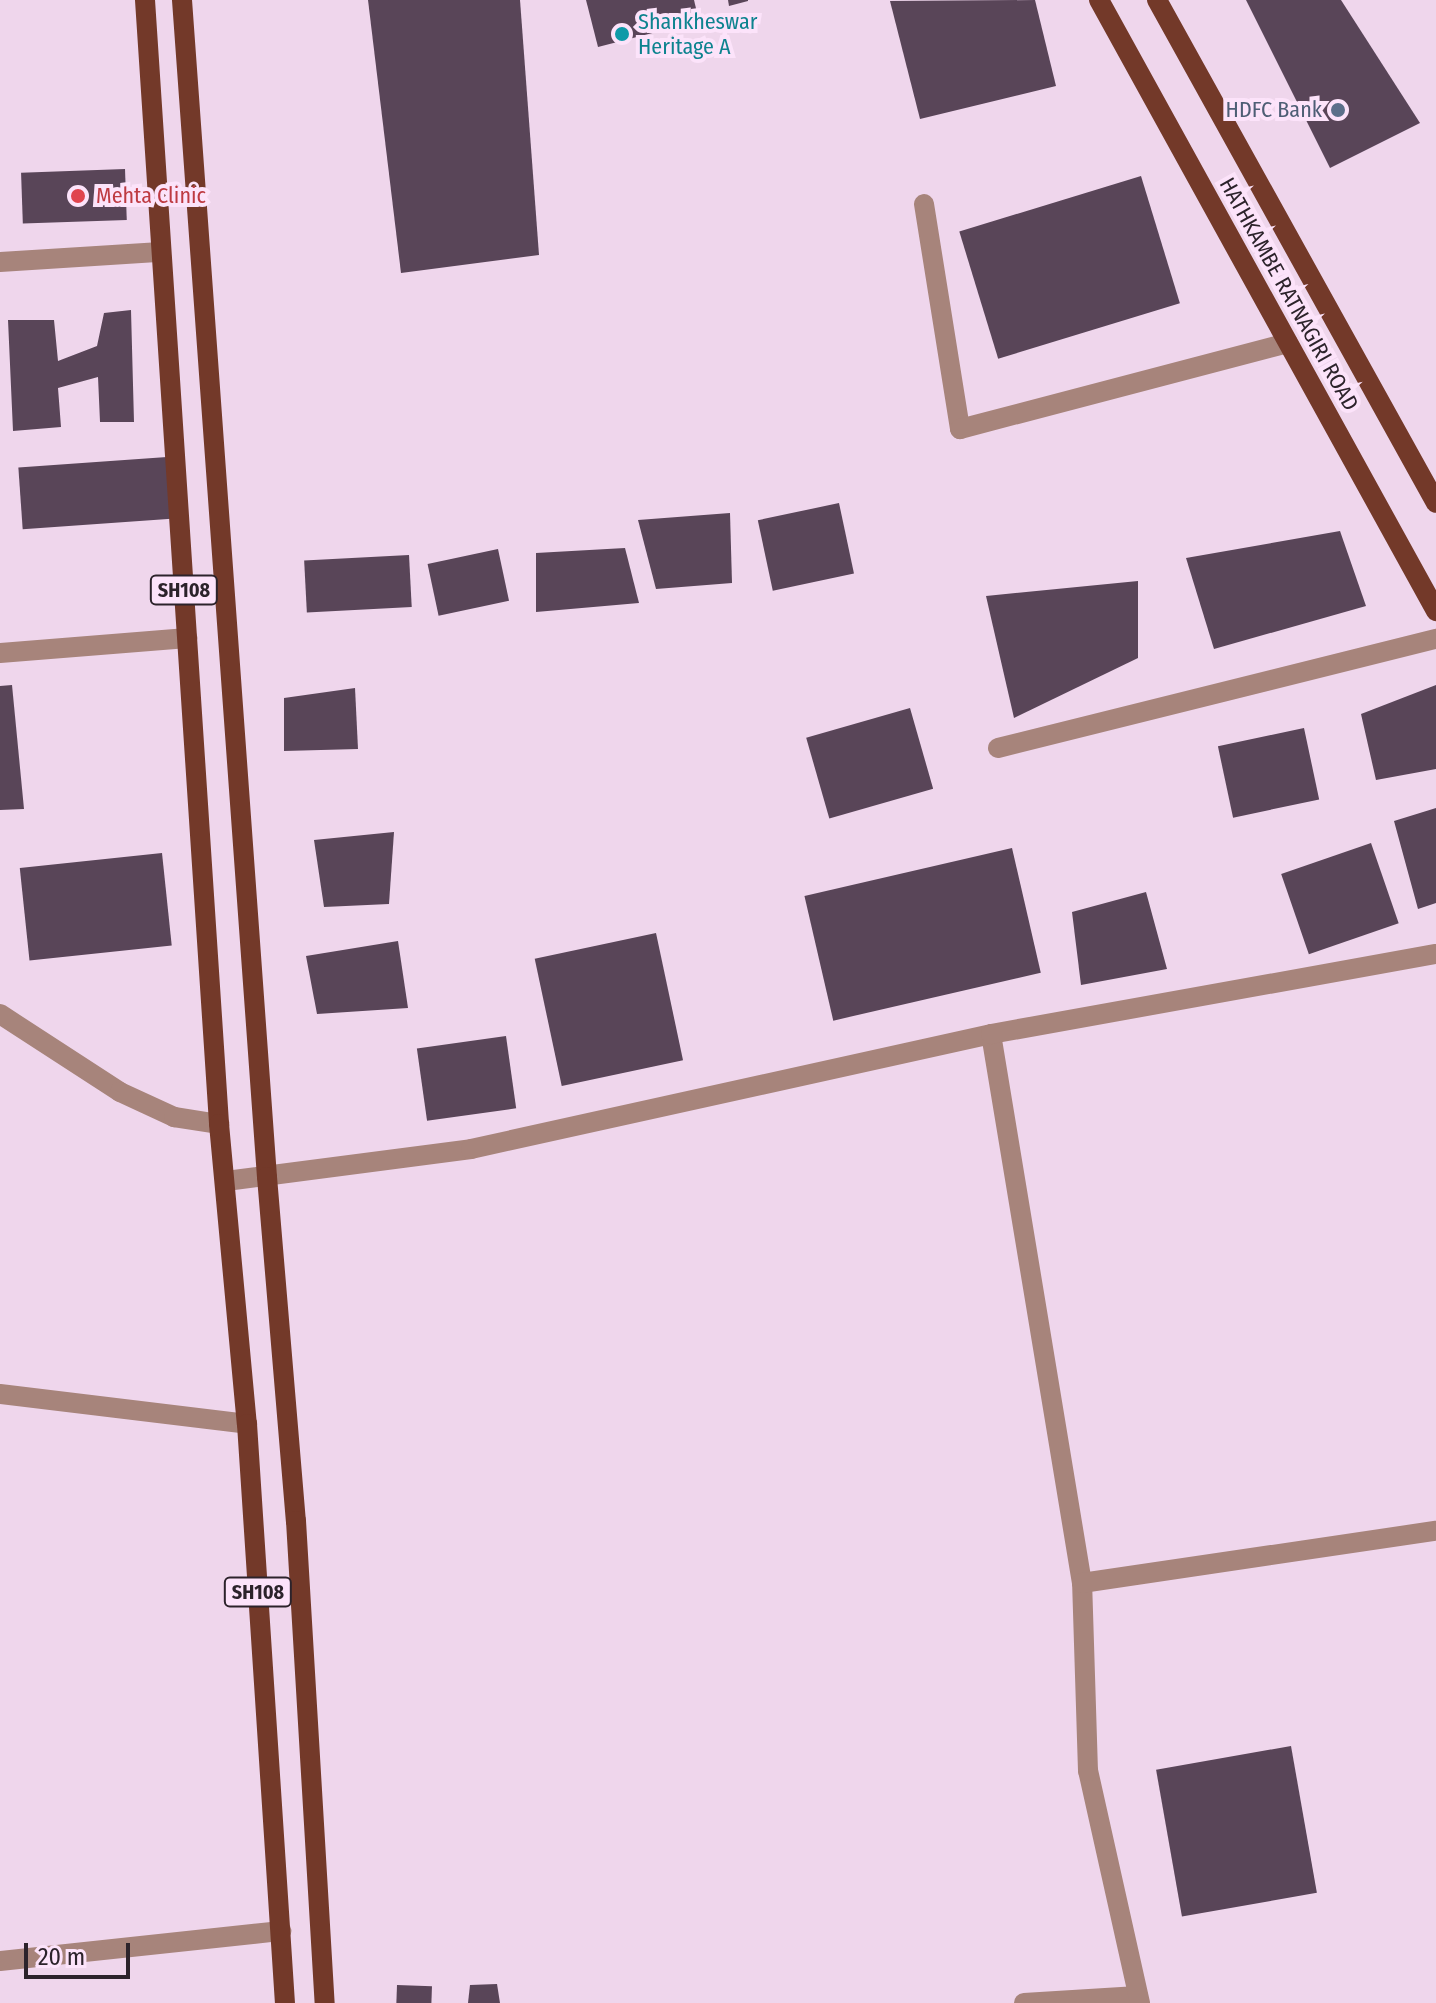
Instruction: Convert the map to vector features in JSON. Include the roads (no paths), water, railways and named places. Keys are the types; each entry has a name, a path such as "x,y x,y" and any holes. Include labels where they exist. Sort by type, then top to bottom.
{"main road":[{"name":"SH108","path":"145,0 219,1124 247,1424 285,2003"},
{"path":"182,0 267,1177 296,1521 325,2003"},
{"name":"HATHKAMBE RATNAGIRI ROAD","path":"1099,0 1436,611"},
{"path":"1157,0 1436,503"}],"street":[{"path":"924,204 960,429 1288,343"},
{"path":"0,262 161,252"},
{"path":"0,653 187,638"},
{"path":"998,748 1436,639"},
{"path":"226,1181 471,1149 991,1034 1436,954"},
{"path":"0,1014 120,1092 174,1117 219,1124"},
{"path":"991,1034 1082,1583 1088,1771 1139,2000 1024,2003"},
{"path":"0,1394 247,1424"},
{"path":"1082,1583 1436,1531"},
{"path":"0,1961 281,1931"}],"place":[{"name":"Shankheswar Heritage A","path":"622,34"},
{"name":"HDFC Bank","path":"1338,110"},
{"name":"Mehta Clinic","path":"78,196"}]}
